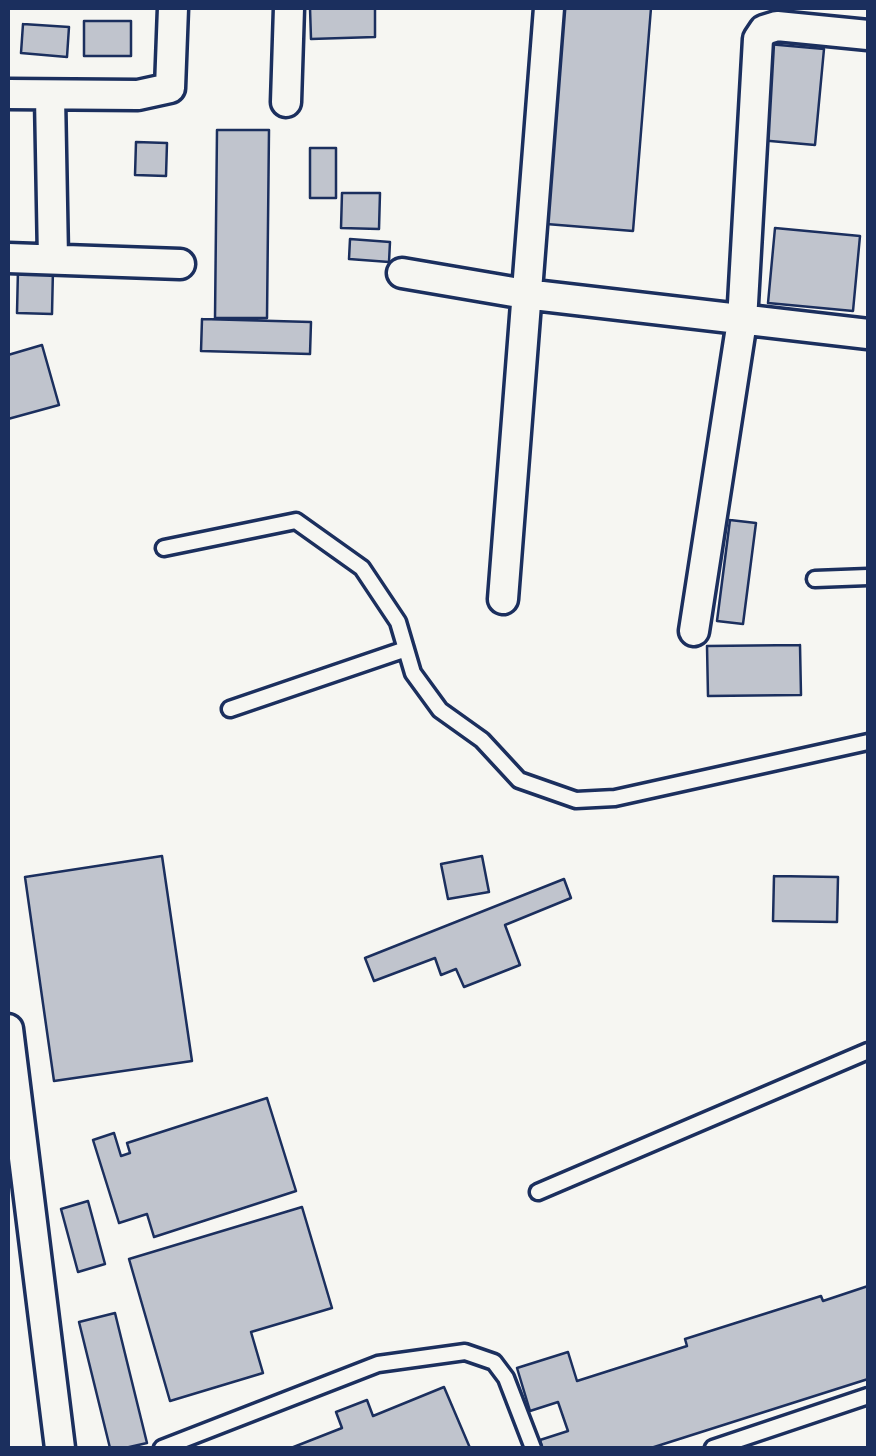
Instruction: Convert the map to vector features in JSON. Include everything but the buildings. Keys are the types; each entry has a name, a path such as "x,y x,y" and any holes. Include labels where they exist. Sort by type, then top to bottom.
{"street":[{"path":"8,94 138,95 170,88 174,8"},
{"path":"286,102 289,8"},
{"path":"503,599 549,8"},
{"path":"694,630 742,321 758,40 764,30 776,26 868,35"},
{"path":"50,97 52,258"},
{"path":"8,258 180,264"},
{"path":"402,273 526,294 868,334"},
{"path":"8,1028 60,1448"}],"lane":[{"path":"164,548 296,521 362,568 398,622 413,673 440,710 482,740 519,780 576,800 615,798 868,742"},
{"path":"815,579 868,577"},
{"path":"230,709 406,648"},
{"path":"538,1192 868,1051"},
{"path":"162,1448 378,1364 465,1352 494,1362 506,1378 533,1448"},
{"path":"713,1448 868,1396"}]}
